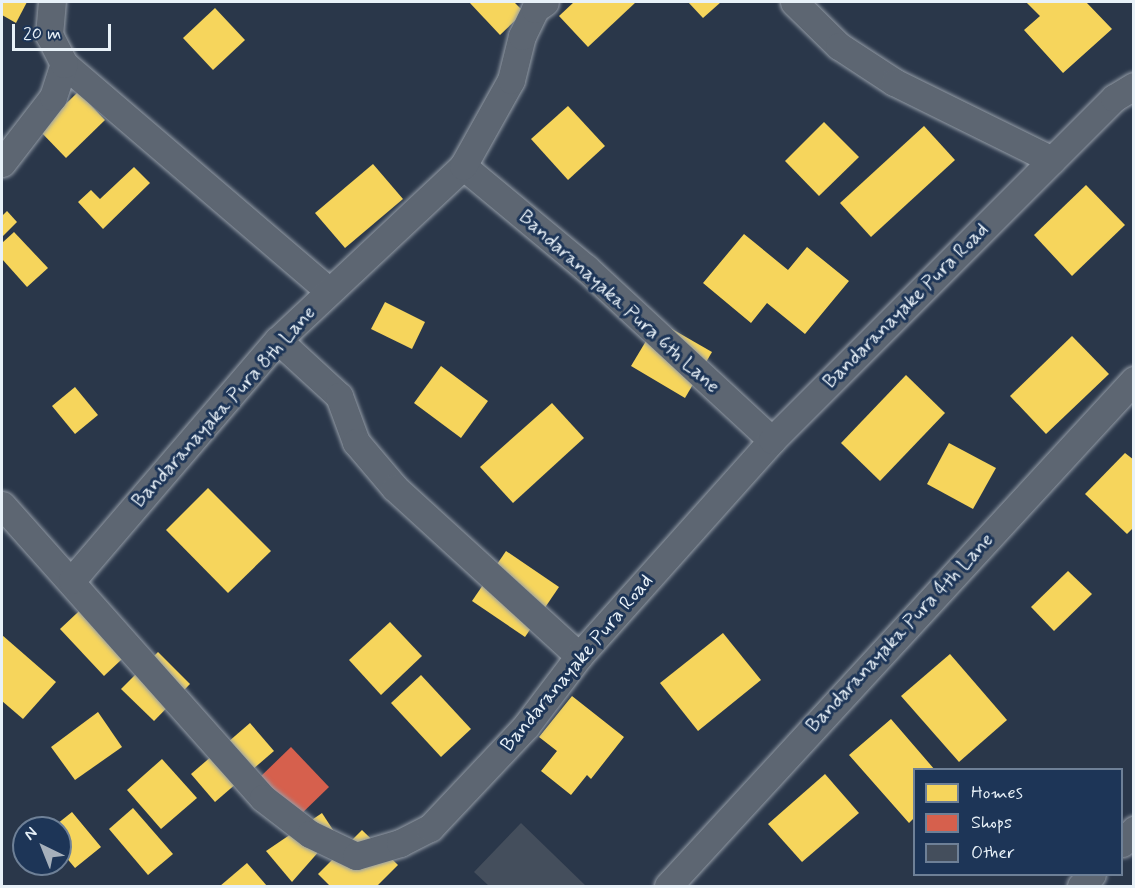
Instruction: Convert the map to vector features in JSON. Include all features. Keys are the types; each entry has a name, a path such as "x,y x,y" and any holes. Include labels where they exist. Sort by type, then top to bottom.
{"street":[{"path":"52,2 49,35 64,64 329,291"},
{"name":"Bandaranayaka Pura 8th Lane","path":"72,580 278,340 463,166 511,81 516,51 535,9 545,2"},
{"path":"794,2 839,46 894,82 1052,160"},
{"path":"2,164 53,97 64,64"},
{"name":"Bandaranayake Pura Road","path":"2,505 72,580 263,798 310,834 356,856 400,843 430,828 526,726 579,656 772,440 1052,160 1124,92 1134,68"},
{"name":"Bandaranayaka Pura 6th Lane","path":"463,166 586,268 772,440"},
{"path":"278,340 339,396 356,442 395,488 579,656"},
{"name":"Bandaranayaka Pura 4th Lane","path":"668,886 1134,380"},
{"path":"1123,842 1134,830"}],"building: Homes":[{"path":"2,2 27,2 16,23 2,15"},
{"path":"469,2 514,2 524,12 500,35"},
{"path":"574,2 636,2 588,47 559,16"},
{"path":"688,2 721,2 703,18"},
{"path":"1026,2 1086,2 1112,29 1063,73 1024,30 1040,16"},
{"path":"215,8 245,40 213,70 183,38"},
{"path":"78,92 105,120 66,158 39,130"},
{"path":"568,106 605,146 568,180 531,139"},
{"path":"824,122 859,157 819,196 785,161"},
{"path":"924,126 955,160 871,237 840,203"},
{"path":"373,164 403,199 345,248 315,213"},
{"path":"134,167 150,183 103,229 78,202 91,190 100,199"},
{"path":"1086,185 1125,225 1072,276 1034,235"},
{"path":"7,211 17,222 2,237 2,216"},
{"path":"14,232 48,268 27,287 2,259 2,243"},
{"path":"744,234 788,270 807,247 849,281 805,334 767,303 751,323 703,283"},
{"path":"385,302 425,322 412,349 371,329"},
{"path":"658,321 712,352 685,398 631,366"},
{"path":"1072,336 1109,374 1046,434 1010,396"},
{"path":"441,366 488,401 461,438 414,403"},
{"path":"906,375 945,413 880,481 841,443"},
{"path":"75,387 98,415 75,434 52,406"},
{"path":"552,403 584,438 513,503 480,467"},
{"path":"949,443 996,468 973,509 927,484"},
{"path":"1125,453 1134,460 1134,527 1127,534 1085,494"},
{"path":"208,488 271,551 228,593 166,530"},
{"path":"506,551 559,587 525,637 472,601"},
{"path":"1068,571 1092,594 1054,631 1031,607"},
{"path":"93,598 137,645 104,676 60,629"},
{"path":"390,622 422,656 381,695 349,660"},
{"path":"723,633 761,680 698,731 660,683"},
{"path":"2,635 56,682 23,719 2,701"},
{"path":"158,652 190,684 154,721 121,689"},
{"path":"950,654 1007,720 959,762 901,696"},
{"path":"421,675 471,729 441,757 391,703"},
{"path":"572,696 624,737 591,779 587,775 571,795 541,771 557,751 539,737"},
{"path":"98,712 122,747 75,780 51,747"},
{"path":"891,719 933,768 913,768 913,819 909,823 849,755"},
{"path":"250,723 274,751 215,802 191,774"},
{"path":"162,759 197,798 161,829 127,790"},
{"path":"825,774 859,813 802,862 768,824"},
{"path":"133,808 173,854 148,875 109,829"},
{"path":"72,812 101,847 75,868 72,864 72,816 67,816"},
{"path":"322,813 335,833 292,882 266,851"},
{"path":"362,830 398,865 377,886 330,886 318,874"},
{"path":"247,863 267,886 220,886"}],"building: Shops":[{"path":"291,747 329,787 297,818 259,778"}],"building: Other":[{"path":"521,823 586,886 489,886 474,872"}]}
